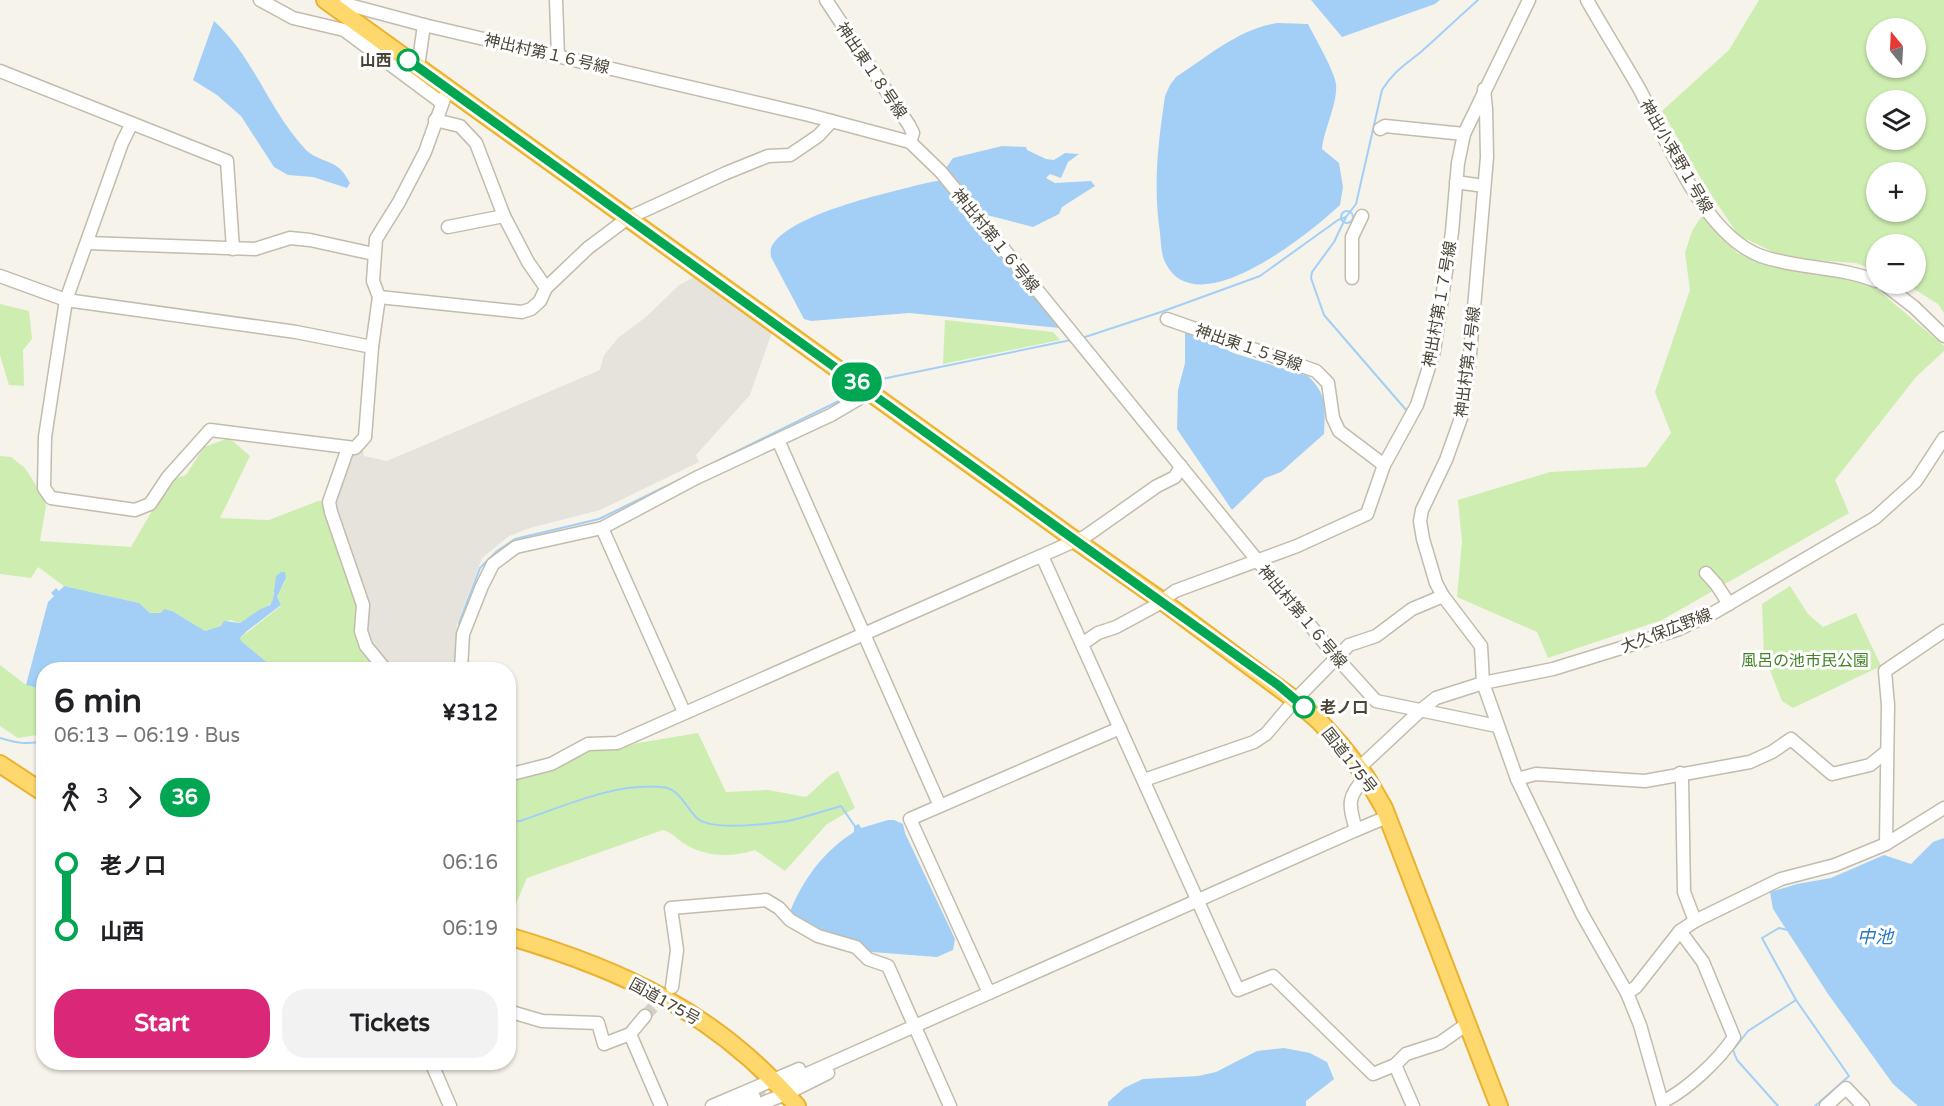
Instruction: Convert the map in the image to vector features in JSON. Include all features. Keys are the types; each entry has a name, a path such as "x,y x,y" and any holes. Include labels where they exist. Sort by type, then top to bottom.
{"highway":[{"name":"国道175号","path":"330,4 418,67 445,95 628,218 1162,601 1295,700 1320,722 1363,772 1387,817 1499,1106"},
{"path":"0,764 36,788"},
{"name":"国道175号","path":"516,939 609,971 658,993 696,1016 735,1045 791,1093"}],"street":[{"path":"131,124 122,143 66,300 45,437 44,488 51,498 135,510 150,504 168,477 210,430 354,448 365,437 372,348 379,297 373,281 376,239 399,202 425,152 445,95 344,30 293,18 260,0"},
{"path":"556,0 558,56"},
{"name":"神出東１８号線","path":"826,0 909,125 913,134 910,142"},
{"name":"神出村第１７号線","path":"1082,644 1098,633 1116,627 1162,601 1175,591 1297,546 1367,514 1384,465 1417,405 1434,351 1464,134 1528,0"},
{"name":"神出小束野１号線","path":"1587,0 1640,90 1695,193 1726,233 1760,256 1791,264 1866,277"},
{"name":"神出村第１６号線","path":"330,4 349,5 910,142 941,172 1336,657 1376,701 1497,726"},
{"path":"418,67 424,25"},
{"path":"0,71 227,161 233,249"},
{"name":"神出村第４号線","path":"1484,89 1487,157 1469,366 1461,418 1446,460 1422,510 1420,521 1423,539 1436,583 1443,596 1481,646 1483,683 1517,779 1582,914 1627,993 1640,1025 1663,1104"},
{"path":"435,120 460,126 476,143 504,216 528,261 546,288"},
{"path":"379,297 522,312 531,309 540,302 546,288 588,248 628,218 768,156 790,155 818,136 832,122"},
{"path":"1380,129 1385,126 1464,134"},
{"path":"1456,182 1484,186"},
{"path":"448,227 504,216"},
{"path":"1352,278 1352,237 1362,216"},
{"path":"87,243 255,249 290,238 374,254"},
{"path":"0,276 66,300 296,332 372,348"},
{"path":"1897,294 1944,336"},
{"name":"神出東１５号線","path":"1167,319 1316,370 1328,383 1334,418 1339,431 1384,465"},
{"path":"461,662 463,633 482,586 493,564 516,547 602,528 696,478 831,415 870,392"},
{"name":"大久保広野線","path":"1356,830 1349,807 1363,772 1420,710 1436,698 1483,683 1553,669 1621,648 1678,629 1729,604 1875,518 1916,481 1944,438"},
{"path":"778,440 940,806"},
{"path":"348,448 329,502 363,605 361,631 366,646 379,662"},
{"path":"516,773 550,764 588,744 617,743 1086,536 1157,486 1175,477 1181,466"},
{"path":"602,528 684,712"},
{"path":"1042,556 1238,990 1273,976 1373,1074 1395,1065 1406,1054 1440,1044 1467,1024"},
{"path":"1706,573 1729,604"},
{"path":"1144,780 1254,742 1266,734 1295,700 1349,645 1376,636 1412,609 1443,596"},
{"path":"1886,843 1888,705 1885,671 1944,631"},
{"path":"989,993 910,819 1120,728"},
{"path":"1517,779 1536,774 1645,781 1750,762 1791,740 1832,774 1870,765 1886,752"},
{"path":"1680,773 1682,780 1683,892 1695,921"},
{"path":"1627,993 1636,987 1680,931 1695,921 1780,879 1835,865 1886,843 1944,808"},
{"path":"734,1106 791,1093 828,1072 832,1062 1387,817"},
{"path":"672,987 677,950 671,908 766,900 779,908 789,920 818,936 856,947 868,959 888,966 950,1106"},
{"path":"1663,1104 1675,1096 1725,1050 1734,1038 1703,962 1680,931"},
{"path":"516,1013 542,1021 598,1023 604,1044 630,1034 645,1016"},
{"path":"630,1034 661,1106"},
{"path":"712,1106 826,1058 832,1062"},
{"path":"1395,1065 1413,1106"},
{"path":"434,1070 450,1106"},
{"path":"1826,1106 1846,1088 1863,1106"}],"shaded area":[{"path":"698,275 773,329 750,395 696,455 699,462 600,510 530,528 509,536 482,558 457,624 454,662 387,662 369,639 367,604 335,505 351,453 363,450 364,456 387,461 600,370 604,355 619,337 646,317 679,285"}],"green space":[{"path":"1759,0 1944,0 1944,313 1938,304 1922,294 1926,294 1926,234 1866,234 1866,267 1856,263 1800,259 1773,252 1738,235 1703,182 1662,111 1729,50"},
{"path":"1703,214 1737,253 1772,267 1830,274 1866,282 1866,294 1883,294 1944,346 1944,351 1916,377 1835,480 1849,513 1662,620 1548,658 1537,632 1457,597 1462,542 1458,500 1550,472 1646,467 1671,433 1655,392 1690,290 1685,253 1692,231"},
{"path":"0,304 29,311 32,339 23,350 24,386 9,385 0,355"},
{"path":"945,320 1053,332 1060,340 943,364"},
{"path":"229,438 250,456 220,518 269,520 318,501 324,501 356,606 357,633 376,662 266,662 241,641 240,638 281,606 277,597 286,579 273,593 271,603 262,610 240,623 230,620 221,626 205,631 174,612 150,613 139,603 64,586 38,567 31,578 0,574 0,456 11,457 25,468 42,495 46,506 40,541 131,547 170,480 186,475 204,447"},
{"name":"風呂の池市民公園","path":"1790,586 1808,614 1823,627 1856,613 1881,666 1793,708 1782,701 1764,655 1762,604"},
{"path":"0,665 26,685 36,688 36,735 18,738 0,726"},
{"path":"698,733 726,792 768,790 806,797 838,771 855,808 827,824 785,871 755,850 718,855 692,848 663,830 527,878 516,904 516,775 554,767 590,751"}],"water":[{"path":"1311,0 1440,0 1435,4 1342,37"},
{"path":"214,21 240,51 293,135 310,153 340,169 350,183 347,188 313,177 288,175 274,167 241,116 217,95 193,80"},
{"path":"1278,23 1308,24 1335,78 1335,99 1322,149 1339,163 1343,187 1340,205 1305,235 1254,268 1227,280 1202,284 1181,280 1164,260 1158,215 1157,164 1165,96 1176,77 1212,52 1250,31"},
{"path":"1002,146 1026,147 1027,150 1046,159 1054,160 1065,153 1079,154 1068,162 1061,178 1050,174 1046,178 1055,183 1091,181 1095,186 1062,207 1059,214 1033,227 987,215 979,209 946,168 953,158"},
{"path":"942,180 1060,328 909,313 811,321 804,319 771,257 771,248 781,236 797,225 841,206"},
{"path":"1185,331 1216,343 1233,353 1308,376 1319,390 1324,403 1324,434 1281,472 1265,478 1232,510 1177,429 1178,390 1185,363"},
{"path":"285,572 286,578 277,597 281,605 240,638 266,662 36,662 36,688 26,685 48,602 54,596 51,593 56,588 59,591 64,586 139,603 150,613 160,613 165,609 205,631 221,626 224,621 240,623 270,605 276,576"},
{"path":"888,820 903,824 905,833 955,939 953,950 937,957 871,952 858,942 824,931 790,912 808,877 833,848 854,832 854,826 859,824 861,828"},
{"name":"中池","path":"1944,838 1944,1106 1918,1106 1893,1084 1828,994 1773,909 1770,892 1831,878 1884,855 1911,864 1933,842"},
{"path":"1284,1048 1310,1053 1327,1062 1334,1079 1306,1101 1306,1106 1108,1106 1108,1102 1124,1088 1143,1079 1198,1076 1216,1072 1257,1051"}],"waterway":[{"path":"1082,338 1260,276 1338,220 1346,217 1356,204 1382,90 1386,83 1478,0"},
{"path":"1349,211 1353,217 1349,223 1345,223 1341,215 1349,211"},
{"path":"1346,217 1334,242 1312,272 1311,278 1324,315 1407,411"},
{"path":"877,380 1071,340"},
{"path":"703,468 857,392"},
{"path":"459,631 459,623 480,568 497,551 515,539 599,519 687,476"},
{"path":"455,662 456,655"},
{"path":"0,738 22,743 36,742"},
{"path":"516,821 607,792 661,787 673,791 693,815 706,823 728,826 788,821 841,806 856,828"},
{"path":"1788,930 1779,928 1762,938 1796,1000 1849,1076 1815,1106"},
{"path":"1778,1106 1737,1060 1733,1050 1748,1031 1796,1000"}],"tunnel":[{"path":"645,1016 667,992"},
{"path":"754,1097 784,1084"}],"bus line":[{"name":"36","path":"408,60 1162,601 1278,685 1304,707"}],"place":[{"name":"山西","path":"408,60"},
{"name":"老ノ口","path":"1304,707"}]}
